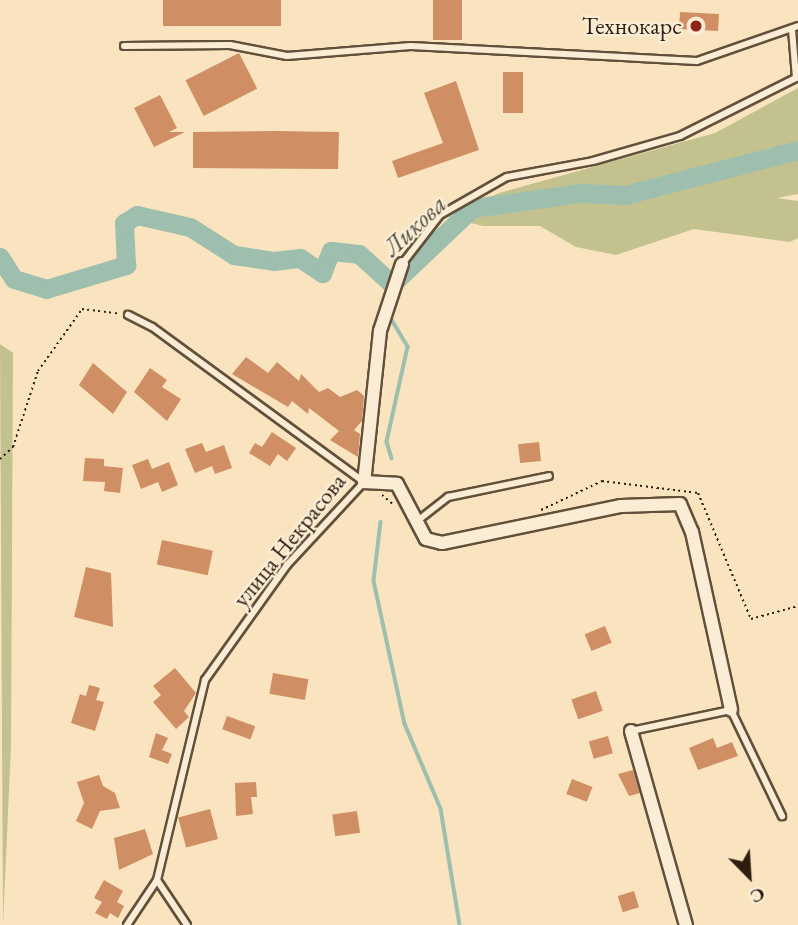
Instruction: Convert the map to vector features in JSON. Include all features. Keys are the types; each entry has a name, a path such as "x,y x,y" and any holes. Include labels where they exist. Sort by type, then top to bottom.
{"street":[{"path":"402,264 385,318 365,482 397,484 426,540 442,543 621,506 680,505 692,532 731,710"},
{"path":"631,731 686,925"}],"lane":[{"path":"124,46 230,45 287,56 411,46 697,61 795,27 796,78 680,136 593,161 506,177 440,215 402,264"},
{"name":"улица Некрасова","path":"127,925 157,880 205,680 287,565 365,482 152,327 128,316"},
{"path":"416,522 448,497 549,476"},
{"path":"631,731 731,710 782,816"},
{"path":"157,880 187,925"}],"path":[{"path":"0,459 13,447 38,371 82,309 128,316"},
{"path":"530,515 602,481 698,494 751,619 798,606"},
{"path":"365,482 396,506"}],"shaded area":[{"path":"798,88 798,194 777,198 798,201 798,238 790,242 694,229 616,255 576,247 540,226 483,226 448,217 499,193 715,133"},
{"path":"0,344 13,353 11,746 3,925"}],"building":[{"path":"163,0 281,0 281,26 163,26"},
{"path":"433,0 462,0 462,40 433,40"},
{"path":"680,12 719,14 718,31 679,29"},
{"path":"239,53 257,89 204,116 186,80"},
{"path":"503,72 523,72 523,113 503,113"},
{"path":"456,81 479,150 398,178 392,161 443,143 424,93"},
{"path":"160,95 177,128 169,132 185,132 154,147 134,108"},
{"path":"193,132 339,132 338,169 193,168"},
{"path":"246,357 268,373 277,362 299,381 301,374 319,392 328,388 340,397 357,390 364,396 362,421 354,430 360,434 358,457 330,440 339,431 309,408 308,414 292,401 288,407 232,374"},
{"path":"93,363 127,392 113,414 79,385"},
{"path":"150,368 167,380 162,387 181,399 167,421 134,392"},
{"path":"272,432 296,448 287,461 278,454 270,466 249,453 255,443 262,447"},
{"path":"539,442 541,461 520,463 518,444"},
{"path":"202,443 206,452 224,445 232,468 215,474 212,466 195,473 185,449"},
{"path":"85,458 104,459 104,466 123,468 120,493 104,491 105,482 83,481"},
{"path":"148,459 152,469 169,462 178,485 162,492 158,482 141,489 132,465"},
{"path":"162,540 213,551 208,575 157,564"},
{"path":"86,567 111,573 113,627 74,617"},
{"path":"605,626 612,643 591,651 585,634"},
{"path":"175,668 196,693 184,711 189,717 176,729 153,702 161,695 153,686"},
{"path":"273,673 308,679 305,700 269,694"},
{"path":"89,685 100,688 96,700 104,702 95,731 71,723 80,694 86,696"},
{"path":"596,691 603,711 578,719 571,699"},
{"path":"227,716 255,726 250,739 222,729"},
{"path":"156,733 168,738 162,750 172,754 168,764 149,757"},
{"path":"608,736 613,753 594,759 589,742"},
{"path":"713,738 717,748 732,742 738,756 698,770 689,748"},
{"path":"633,770 640,793 629,796 618,774"},
{"path":"99,775 103,786 115,793 120,808 100,811 92,829 76,821 84,803 77,782"},
{"path":"572,779 593,787 587,802 566,794"},
{"path":"256,782 257,797 251,797 253,814 236,816 235,783"},
{"path":"210,809 218,839 186,847 178,818"},
{"path":"357,811 360,833 335,836 332,814"},
{"path":"145,829 153,854 119,870 114,838"},
{"path":"104,880 123,891 117,902 124,906 118,918 110,913 107,919 95,913 102,902 94,898"},
{"path":"634,891 639,907 623,912 618,896"}],"waterway":[{"name":"Ликова","path":"0,257 14,279 46,289 126,265 124,223 137,215 190,227 234,255 274,261 300,258 322,273 331,251 359,254 392,284 472,208 582,193 625,195 798,150"},
{"path":"389,315 408,347 387,442 392,458"},
{"path":"381,522 374,581 405,724 441,809 460,925"}],"place":[{"name":"Технокарс","path":"696,26"}]}
